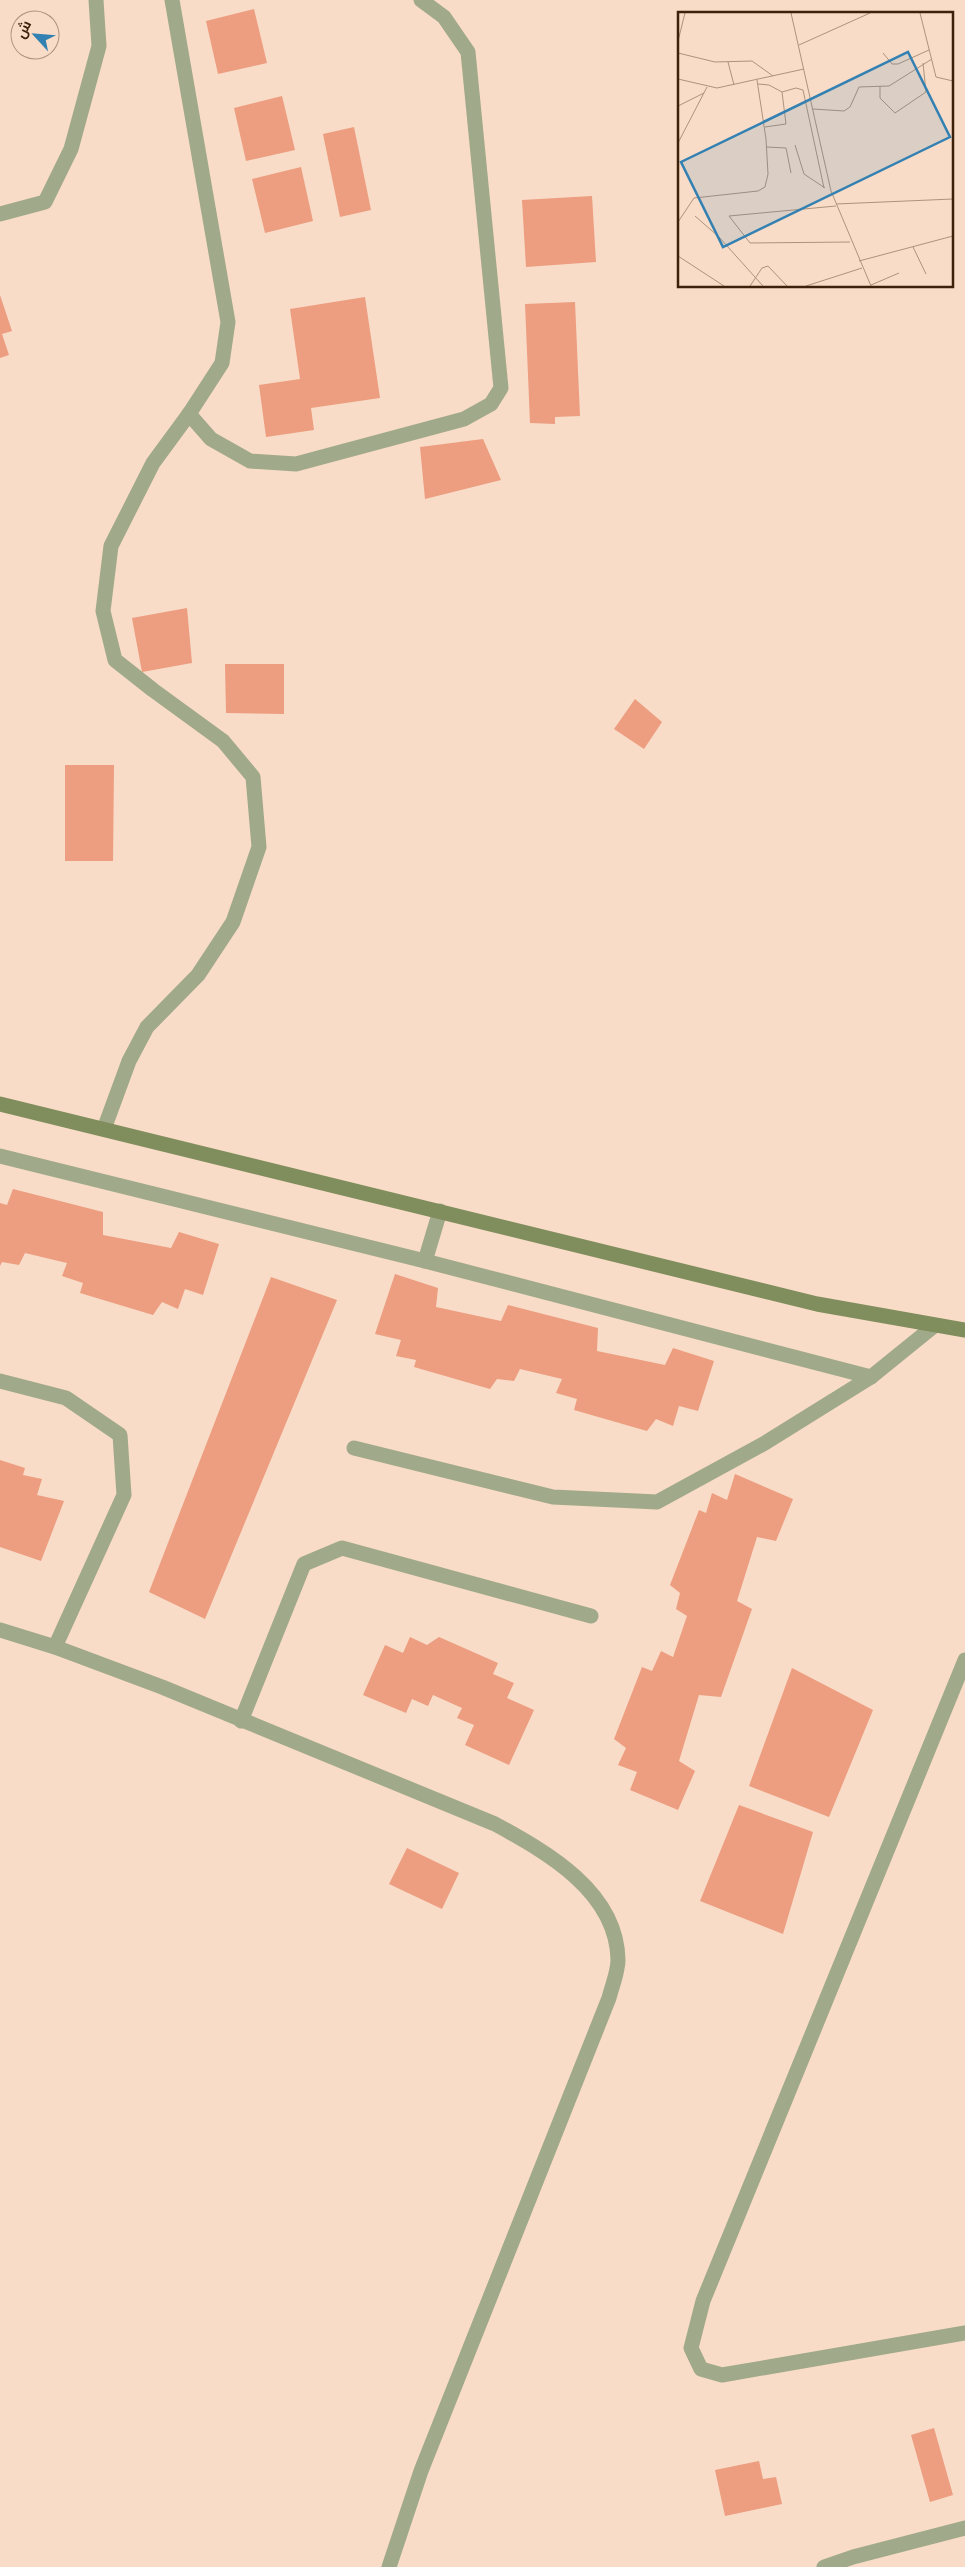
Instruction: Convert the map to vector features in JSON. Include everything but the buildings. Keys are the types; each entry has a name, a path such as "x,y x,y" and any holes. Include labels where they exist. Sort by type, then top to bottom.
{"street":[{"path":"0,214 45,202 71,149 99,46 96,0"},
{"path":"104,1129 129,1061 147,1027 198,975 233,922 259,847 253,777 223,741 114,660 103,610 111,546 153,464 189,414 222,363 228,322 172,0"},
{"path":"189,414 211,439 250,461 296,464 464,419 490,404 501,388 468,52 444,16 421,0"},
{"path":"0,1104 818,1304 965,1330"},
{"path":"0,1156 425,1261 871,1377"},
{"path":"425,1261 440,1211"},
{"path":"354,1448 554,1497 657,1502 765,1443 871,1377 934,1326"},
{"path":"0,1381 66,1398 120,1435 124,1494 55,1647"},
{"path":"241,1721 304,1564 342,1548 591,1616"},
{"path":"0,1630 55,1647 162,1687 495,1824 533,1845 561,1865 588,1890 606,1912 615,1936 618,1962 609,1998 421,2471 389,2567"},
{"path":"965,1660 703,2301 691,2348 701,2369 722,2375 965,2333"},
{"path":"824,2567 853,2557 965,2528"}]}
